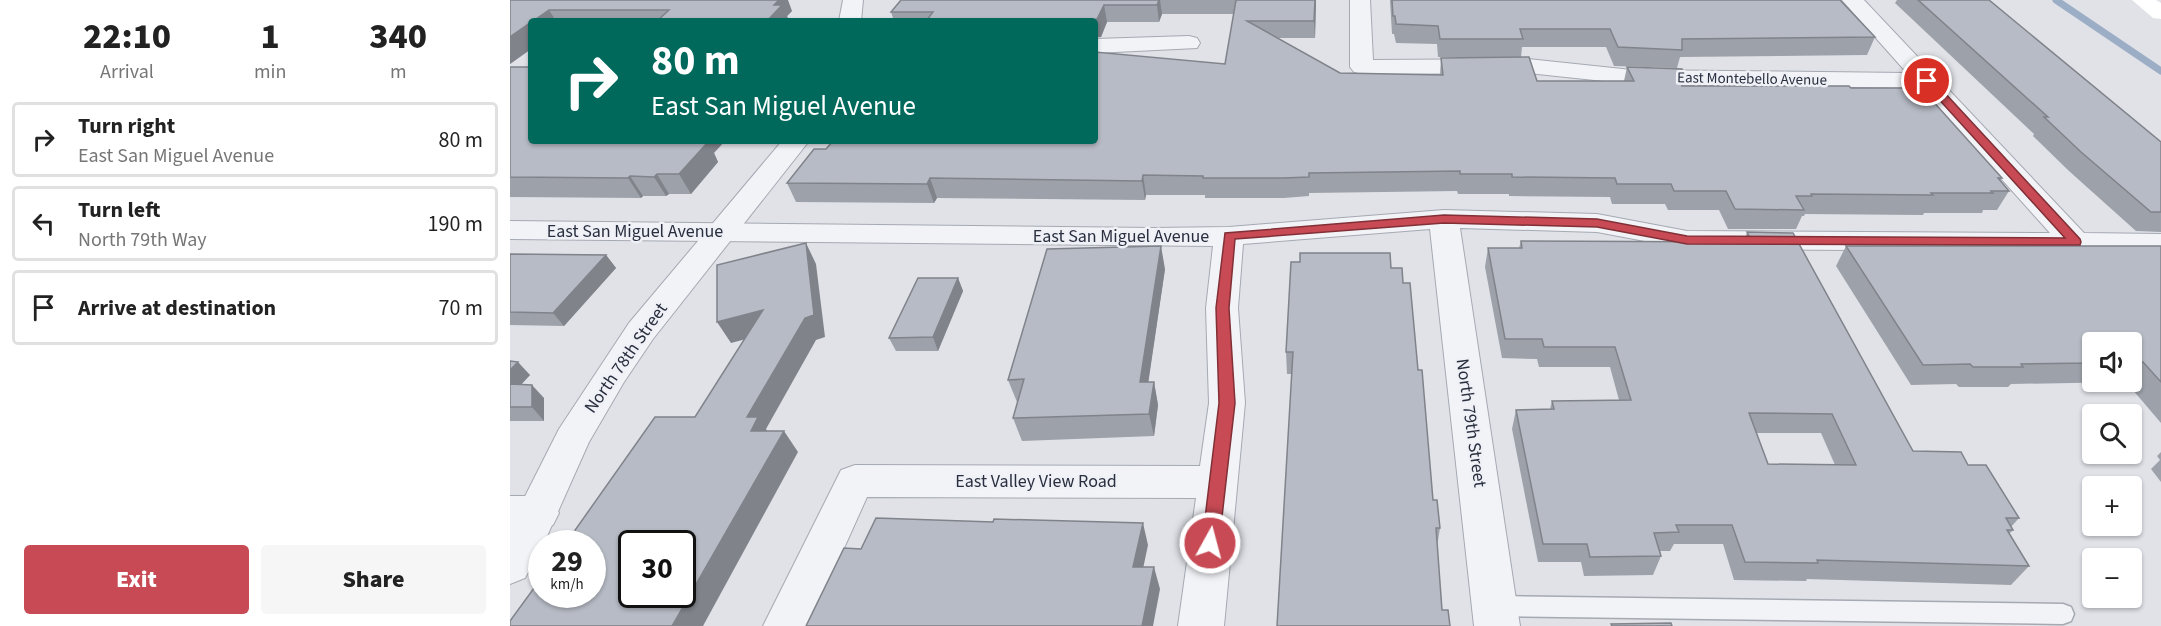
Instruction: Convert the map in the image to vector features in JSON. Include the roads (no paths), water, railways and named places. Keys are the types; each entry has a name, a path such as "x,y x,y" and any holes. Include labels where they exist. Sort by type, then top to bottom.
{"main road":[{"path":"2142,0 2161,13"}],"street":[{"path":"850,18 853,0"},
{"name":"East Montebello Avenue","path":"1360,0 1362,67 1528,66 1632,77 1927,81"},
{"path":"1852,0 2075,242"},
{"path":"1098,46 1189,43"},
{"name":"North 78th Street","path":"510,565 525,513 612,373 641,331 793,144"},
{"name":"East San Miguel Avenue","path":"510,230 1153,237 1229,236 1444,219 1597,223 1687,240 2161,243"},
{"name":"North 79th Street","path":"1444,219 1496,616"},
{"path":"1201,626 1227,403 1222,308 1229,236"},
{"name":"East Valley View Road","path":"786,626 855,480 1218,482"}],"lane":[{"path":"1496,616 2063,614"}],"waterway":[{"path":"2056,0 2161,71"}]}
